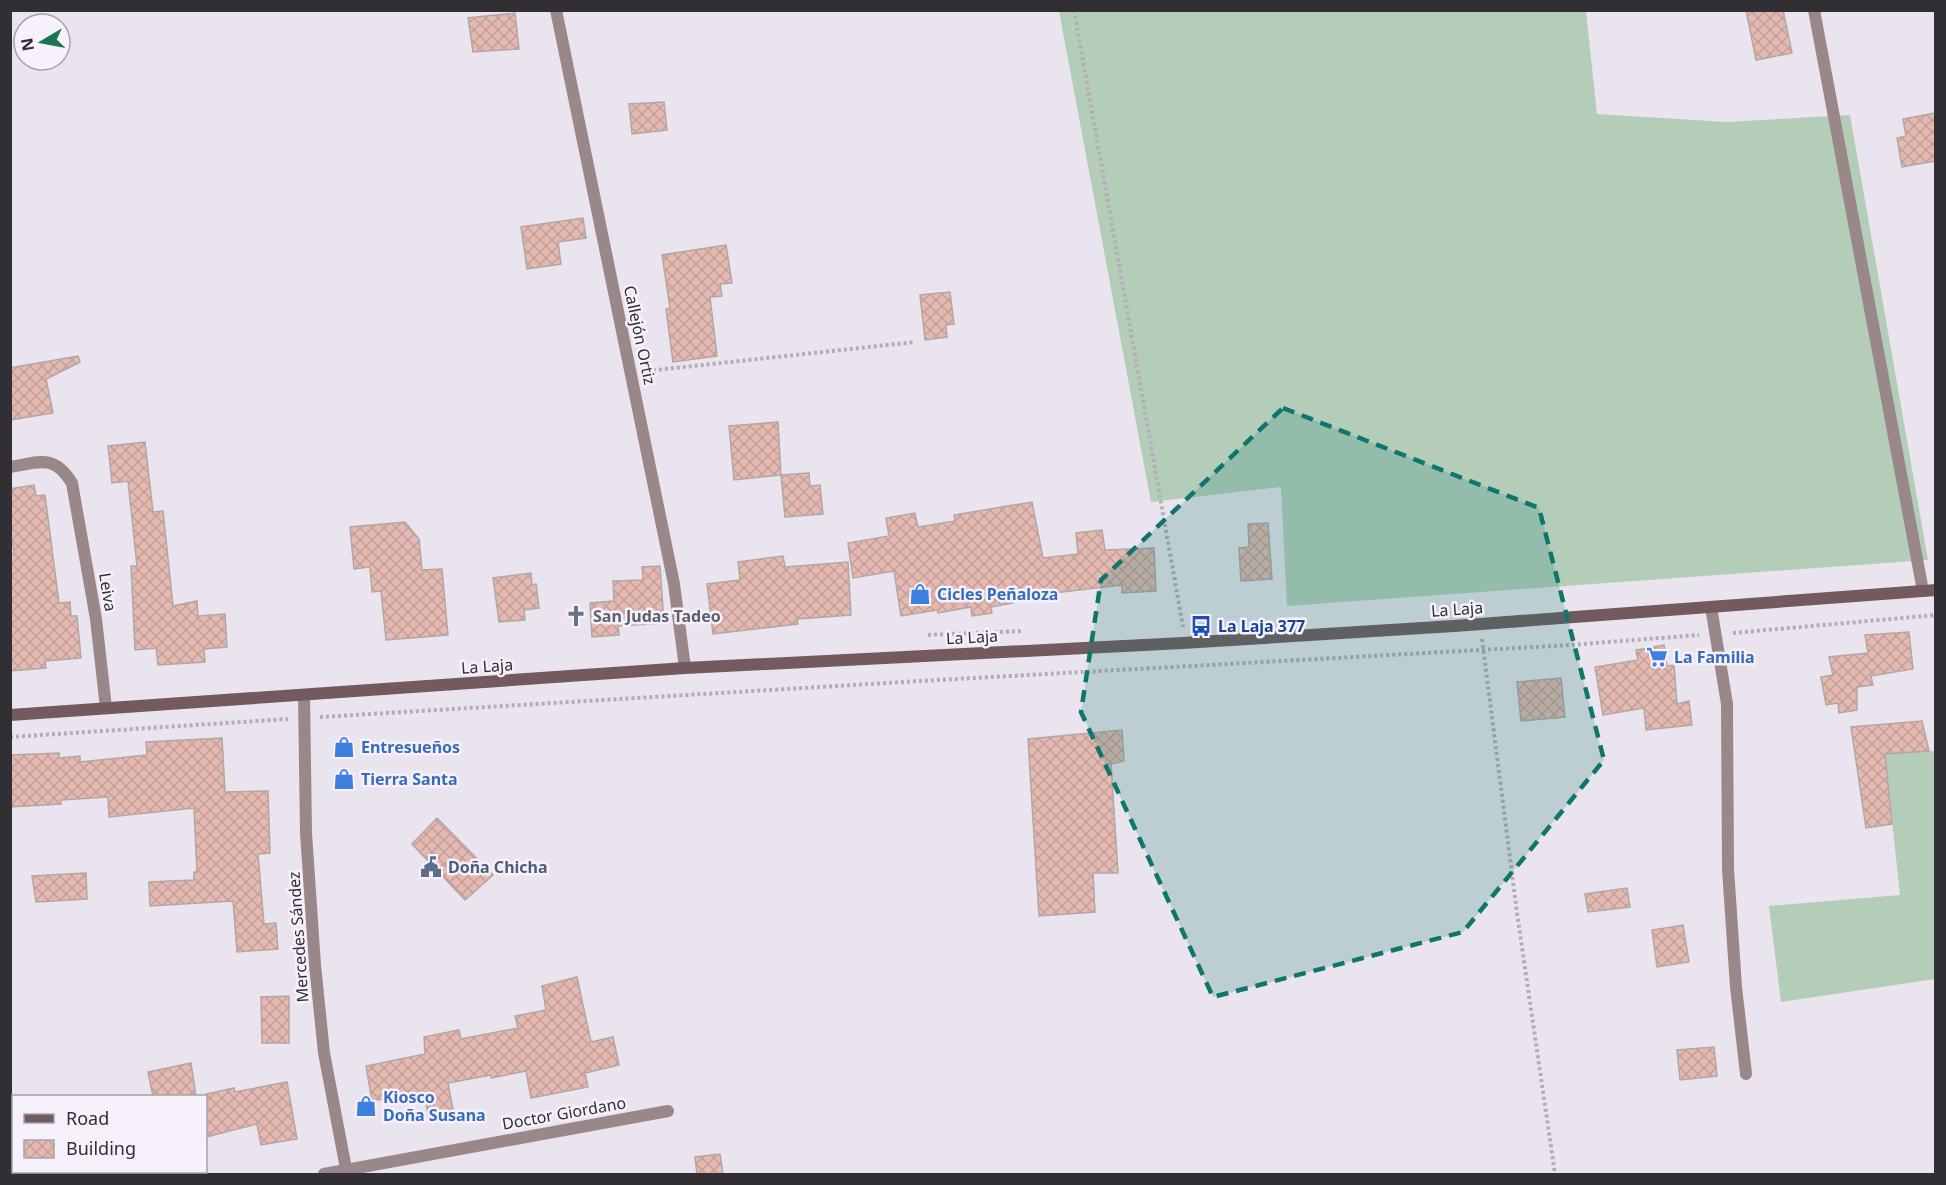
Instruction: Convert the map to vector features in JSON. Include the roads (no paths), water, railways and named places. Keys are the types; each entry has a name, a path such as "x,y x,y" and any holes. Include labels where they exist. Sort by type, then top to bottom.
{"main road":[{"name":"La Laja","path":"10,715 685,668 1183,643 1480,624 1929,591"}],"street":[{"name":"Callejón Ortiz","path":"556,10 674,584 685,668"},
{"path":"1814,10 1929,591"},
{"name":"Leiva","path":"10,466 37,461 53,463 65,471 72,483 96,619 106,708"},
{"path":"1711,607 1727,704 1728,869 1736,987 1746,1074"},
{"name":"Mercedes Sández","path":"304,695 306,832 315,965 324,1053 347,1172"},
{"name":"Doctor Giordano","path":"324,1174 347,1172 668,1111"}],"place":[{"name":"Cicles Peñaloza","path":"920,594"},
{"name":"San Judas Tadeo","path":"576,616"},
{"name":"La Laja 377","path":"1201,626"},
{"name":"La Familia","path":"1657,657"},
{"name":"Entresueños","path":"344,747"},
{"name":"Tierra Santa","path":"344,779"},
{"name":"Doña Chicha","path":"431,867"},
{"name":"Kiosco Doña Susana","path":"366,1106"}]}
